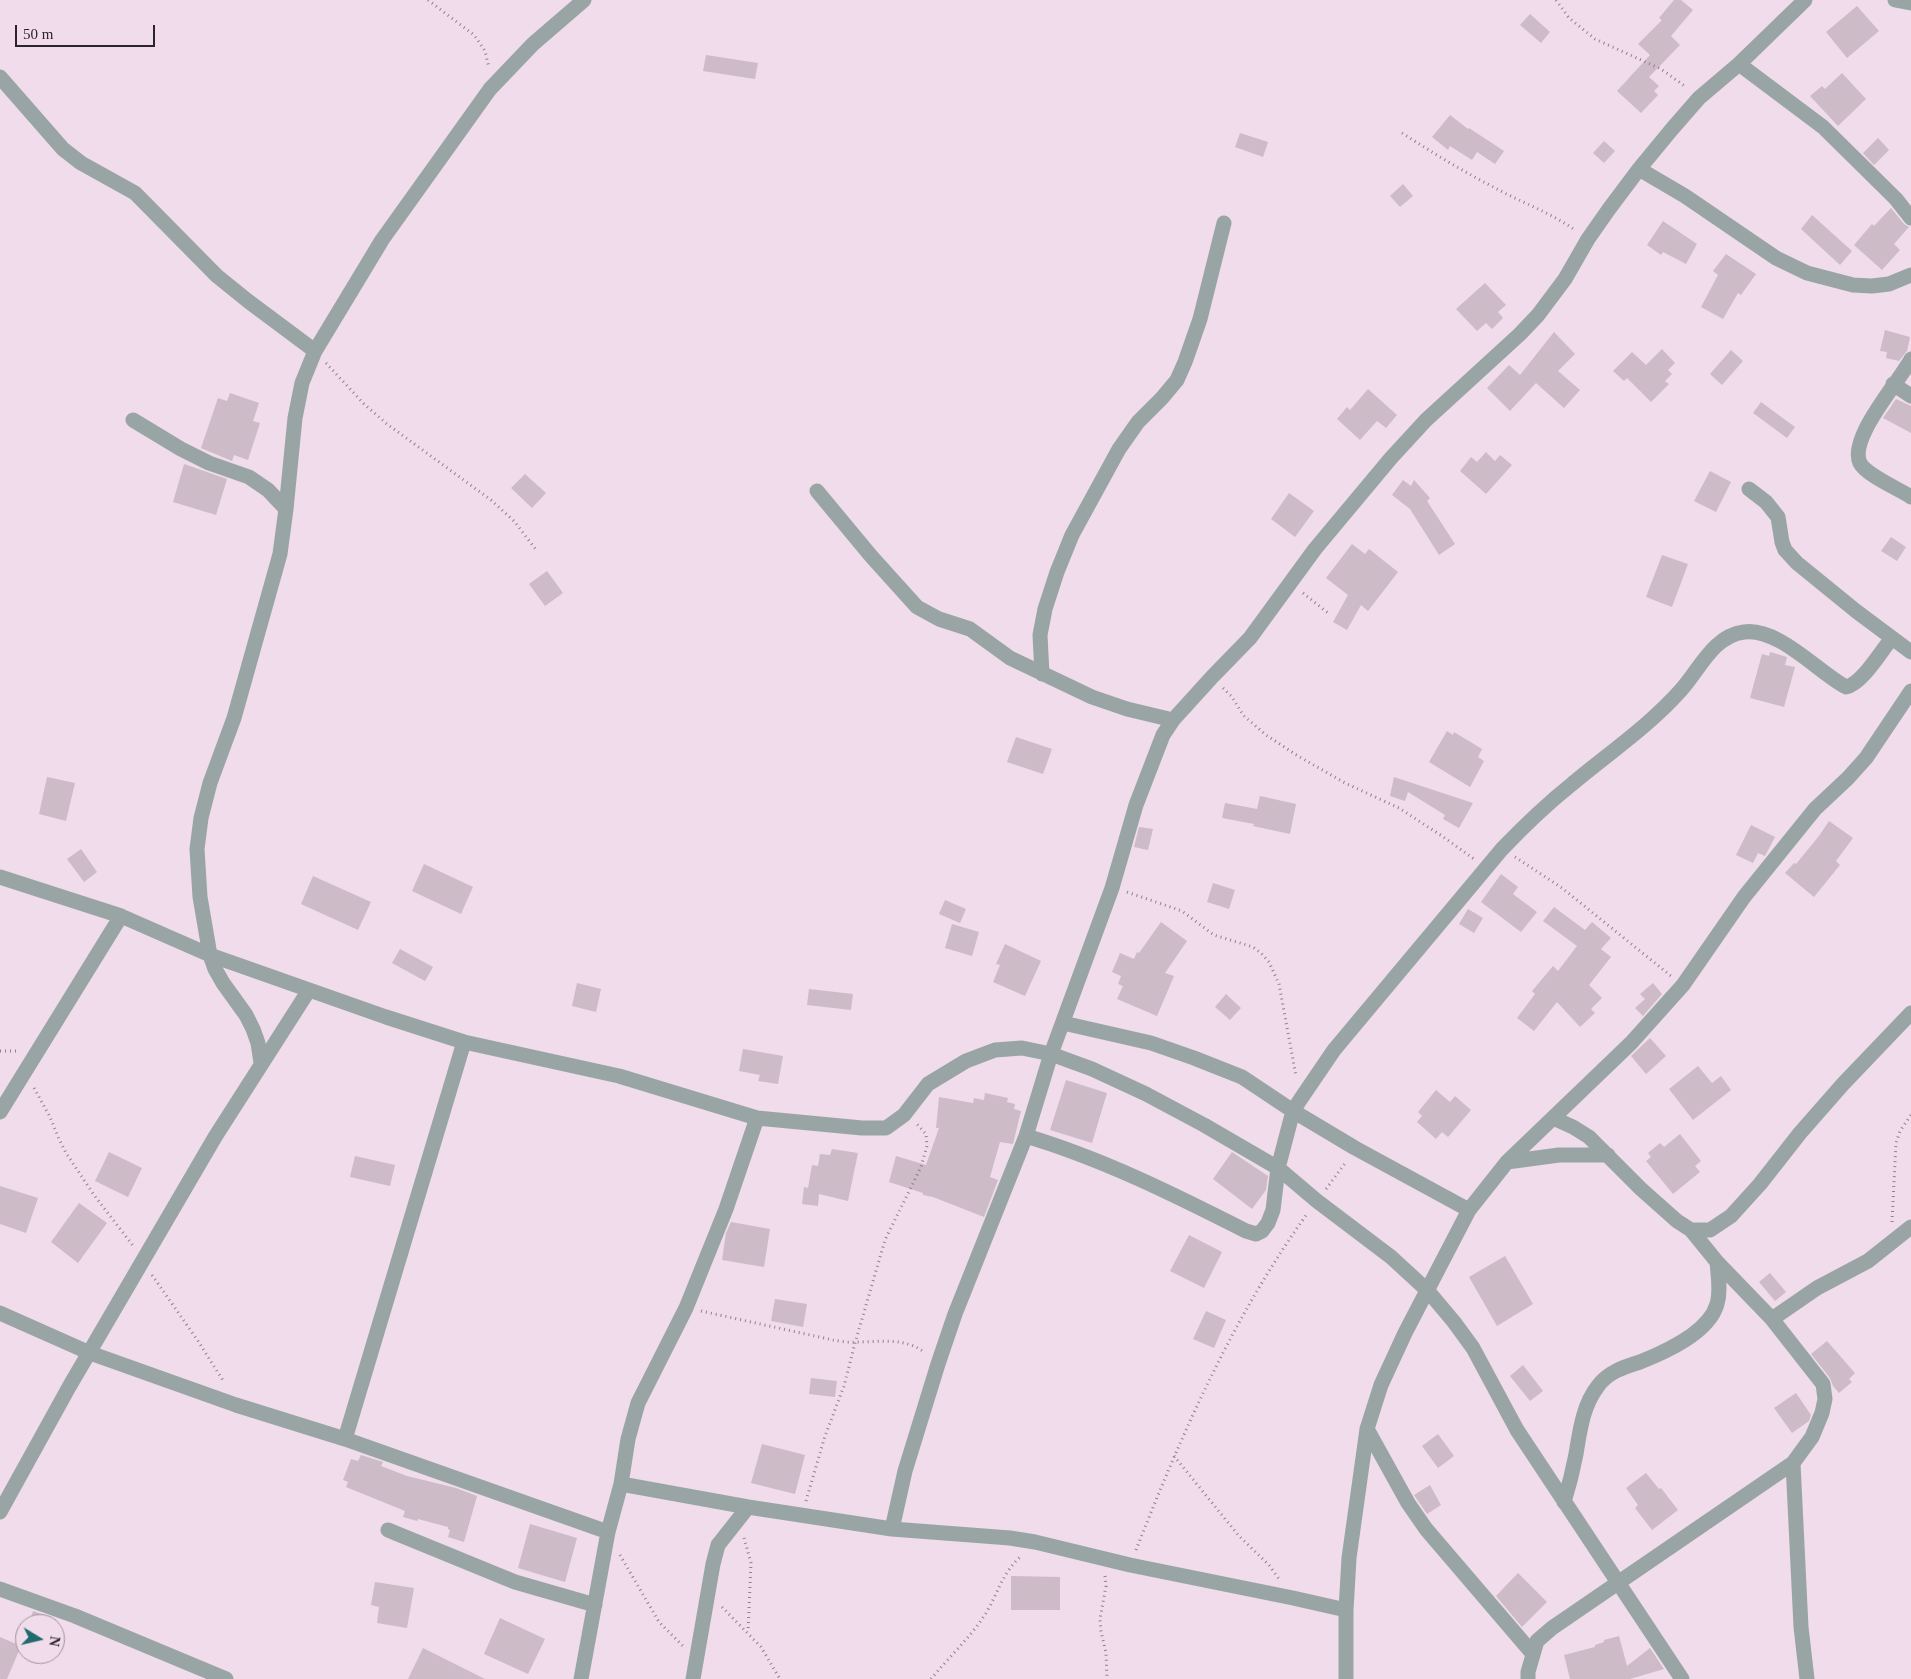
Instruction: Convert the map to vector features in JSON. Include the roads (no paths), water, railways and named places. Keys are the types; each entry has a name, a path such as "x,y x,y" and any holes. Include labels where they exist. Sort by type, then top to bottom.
{"street":[{"path":"261,1063 254,1029 223,983 210,955 200,897 197,849 201,818 210,783 250,667 280,554 295,418 302,383 315,351 382,240 490,89 534,44 584,0"},
{"path":"892,1529 905,1472 955,1314 1026,1136 1051,1054 1112,888 1136,805 1163,735 1173,720 1250,638 1287,585 1391,458 1426,420 1520,334 1538,315 1565,279 1588,239 1639,168 1699,98 1739,64 1805,0"},
{"path":"1895,0 1911,3"},
{"path":"1739,64 1823,127 1896,199 1911,218"},
{"path":"0,77 63,150 81,163 135,193 217,276 315,351"},
{"path":"1639,168 1685,196 1776,258 1807,273 1853,285 1872,286 1888,284 1911,275"},
{"path":"1042,674 1040,635 1045,609 1056,572 1072,535 1119,450 1138,422 1177,380 1193,342 1224,222"},
{"path":"1911,359 1880,404 1861,440 1858,452 1860,464 1869,472 1911,497"},
{"path":"1893,384 1911,396"},
{"path":"134,420 181,449 210,463 249,477 268,490 286,509"},
{"path":"1749,489 1766,502 1778,517 1785,550 1818,580 1911,652"},
{"path":"817,491 871,556 917,607 939,620 970,629 1010,658 1092,697 1127,709 1173,720"},
{"path":"1026,1136 1081,1154 1159,1188 1246,1231 1256,1234 1262,1231 1268,1223 1273,1210 1278,1168 1296,1106 1334,1050 1502,849 1572,783 1663,710 1690,680 1717,644 1728,636 1745,632 1764,634 1789,647 1846,687 1852,686 1861,678 1892,638"},
{"path":"1346,1679 1346,1610 1350,1558 1367,1429 1382,1385 1405,1333 1469,1210 1507,1162 1631,1043 1684,985 1744,897 1815,809 1866,758 1882,737 1911,691"},
{"path":"0,878 121,916 210,955 464,1042 619,1076 757,1118 862,1128 886,1128 904,1115 928,1084 966,1061 994,1050 1022,1048 1051,1054 1092,1069 1146,1094 1278,1168 1317,1201 1391,1257 1428,1291 1473,1348 1517,1430 1682,1679"},
{"path":"0,1112 121,916"},
{"path":"0,1512 16,1481 215,1137 309,990"},
{"path":"1691,1230 1710,1230 1731,1216 1760,1184 1842,1084 1911,1013"},
{"path":"1063,1023 1151,1043 1242,1077 1296,1106 1355,1148 1469,1210"},
{"path":"345,1439 464,1042"},
{"path":"580,1679 608,1532 621,1484 628,1439 638,1403 686,1308 726,1209 757,1118"},
{"path":"1528,1679 1537,1641 1552,1628 1793,1463 1812,1437 1822,1414 1825,1399 1823,1384 1812,1369 1772,1319 1717,1262 1691,1230 1677,1221 1641,1189 1589,1137 1553,1118"},
{"path":"1507,1162 1559,1155 1608,1155"},
{"path":"1772,1319 1817,1288 1868,1261 1911,1227"},
{"path":"1564,1502 1583,1418 1589,1400 1598,1385 1616,1371 1655,1356 1676,1345 1695,1332 1710,1318 1717,1304 1717,1262"},
{"path":"0,1313 90,1353 236,1405 345,1439 608,1532"},
{"path":"1367,1429 1408,1503 1426,1529 1533,1654"},
{"path":"1793,1463 1801,1627 1807,1679"},
{"path":"621,1484 802,1516 892,1529 1010,1538 1035,1542 1130,1565 1346,1610"},
{"path":"693,1679 710,1578 718,1545 748,1507"},
{"path":"388,1530 516,1582 595,1605"},
{"path":"0,1589 75,1616 226,1679"}]}
